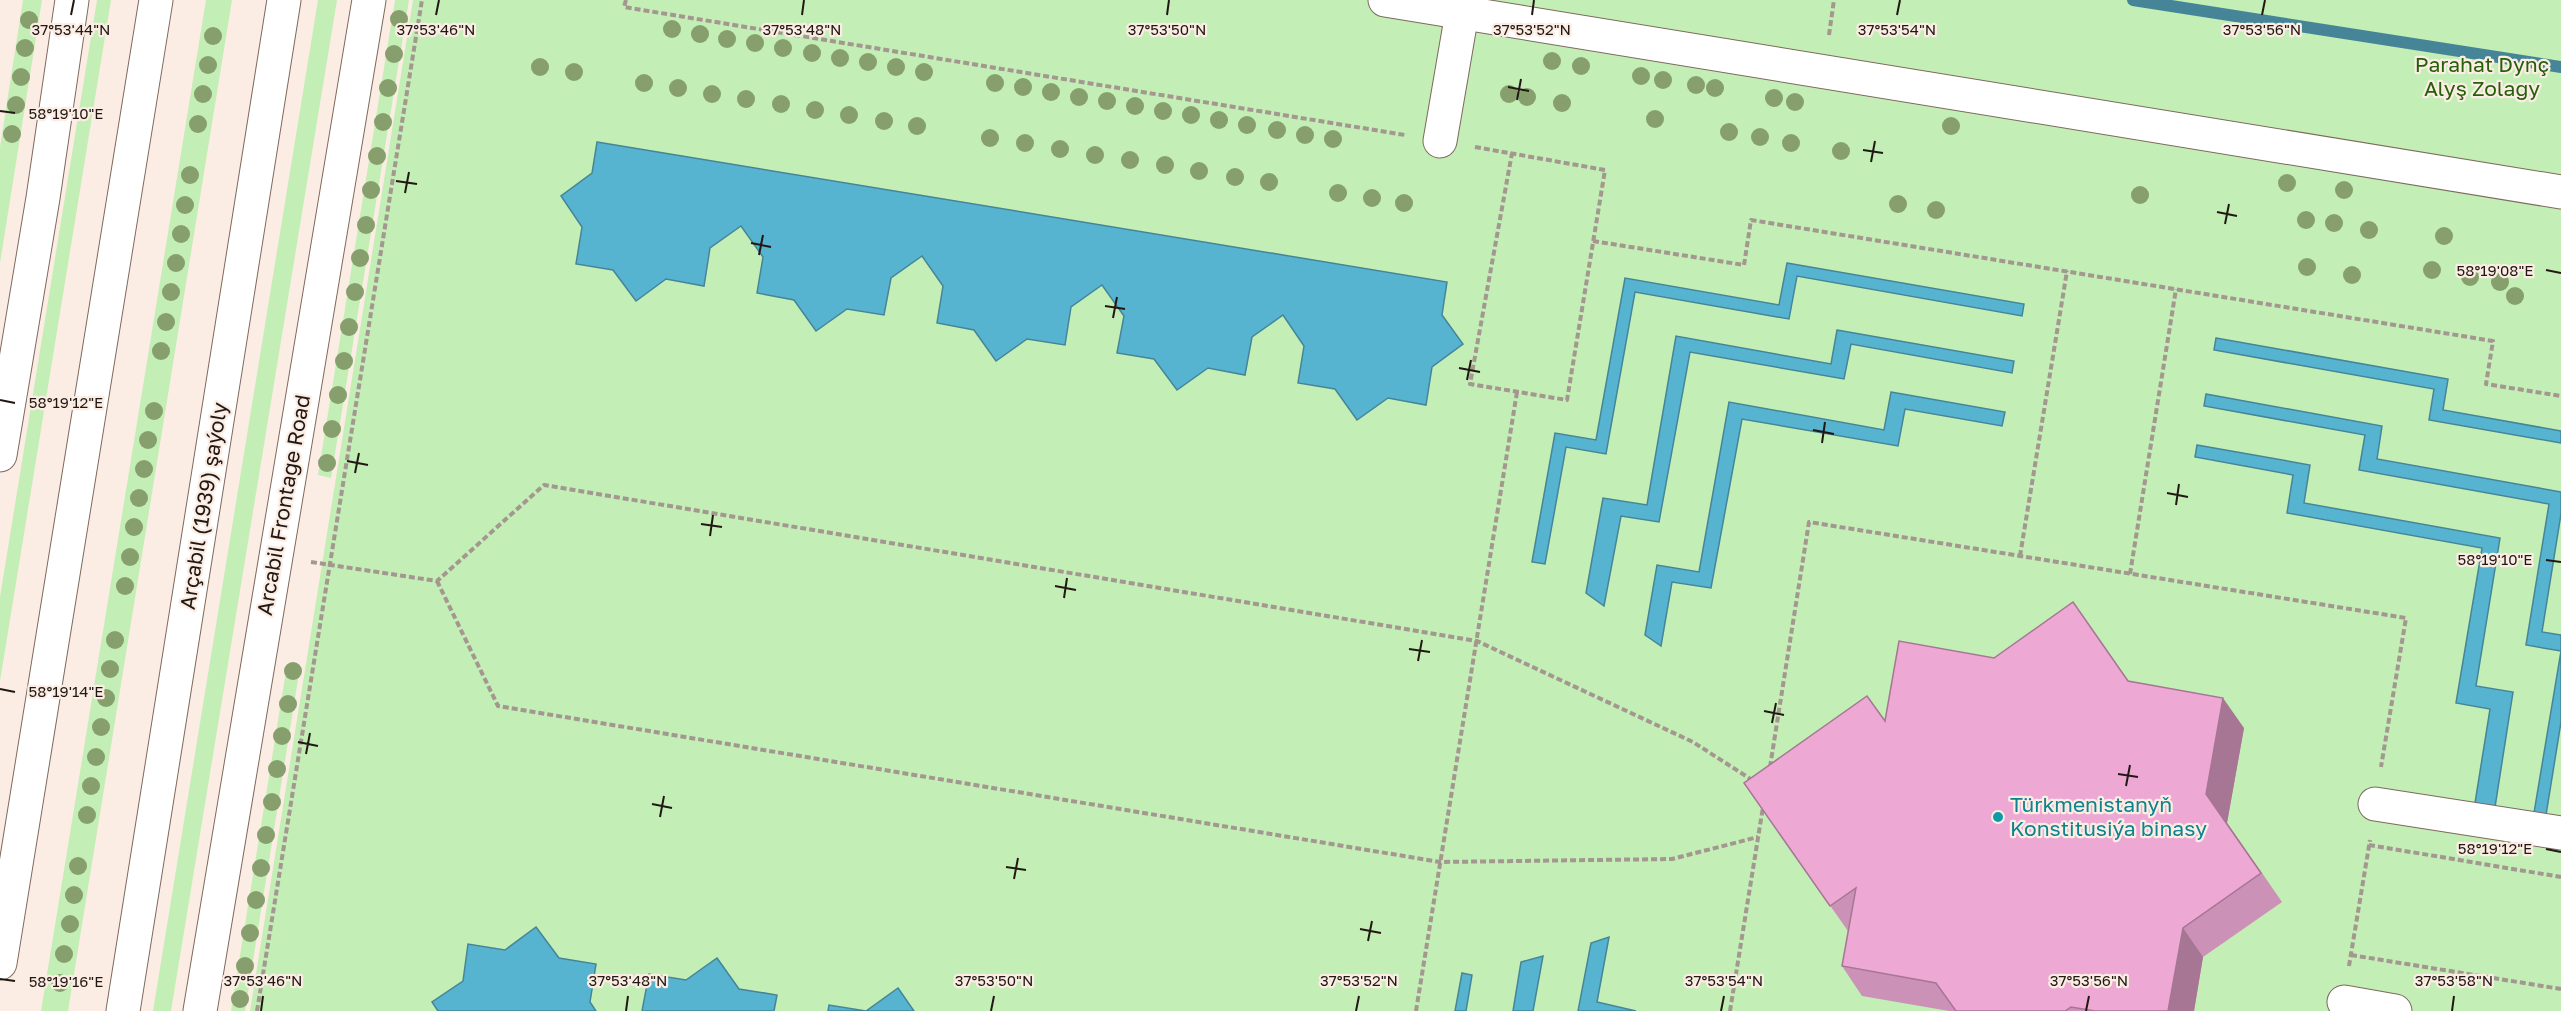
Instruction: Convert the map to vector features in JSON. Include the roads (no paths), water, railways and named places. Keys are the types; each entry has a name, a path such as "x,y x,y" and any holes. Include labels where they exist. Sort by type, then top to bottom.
{"main road":[{"path":"0,455 43,198 72,0"},
{"path":"0,963 156,0"},
{"name":"Arçabil (1939) şaýoly","path":"123,1011 284,0"},
{"name":"Arcabil Frontage Road","path":"200,1011 369,0"},
{"path":"1385,0 2561,192"},
{"path":"1440,141 1462,13"},
{"path":"2375,804 2561,833"},
{"path":"2344,1002 2395,1011"}],"water":[{"path":"597,142 1447,282 1442,315 1463,344 1432,367 1426,405 1388,398 1357,420 1335,389 1298,383 1304,346 1283,315 1252,337 1245,375 1208,368 1177,390 1154,359 1117,353 1124,316 1102,285 1071,307 1065,345 1027,339 996,361 974,330 937,323 943,286 922,256 891,278 884,315 847,309 816,331 794,300 757,293 763,257 741,226 710,248 704,286 666,279 636,301 613,270 576,264 582,227 561,196 592,173"},
{"path":"1787,263 2024,304 2022,316 1797,276 1789,319 1635,292 1606,454 1566,447 1545,564 1532,562 1555,433 1596,440 1625,278 1779,305"},
{"path":"1837,330 2014,361 2012,373 1851,344 1844,379 1690,352 1659,522 1621,516 1604,606 1586,593 1603,498 1647,505 1676,336 1831,364"},
{"path":"2216,338 2448,379 2443,410 2561,431 2561,443 2429,420 2434,389 2214,350"},
{"path":"1891,392 2005,412 2002,426 1905,409 1898,446 1742,419 1711,588 1672,582 1661,646 1645,635 1657,565 1699,572 1729,402 1884,430"},
{"path":"2206,394 2382,426 2377,459 2561,492 2561,514 2542,632 2561,635 2561,651 2526,645 2549,504 2359,470 2365,435 2204,406"},
{"path":"2197,445 2310,465 2304,503 2500,538 2476,686 2513,692 2495,807 2475,803 2490,709 2456,703 2482,548 2287,513 2293,475 2195,457"},
{"path":"2561,651 2561,722 2546,815 2534,813"},
{"path":"536,927 559,958 596,964 590,1002 596,1011 438,1011 432,1002 463,981 468,944 505,950"},
{"path":"1609,937 1597,1002 1636,1011 1578,1011 1591,943"},
{"path":"1543,956 1533,1011 1513,1011 1521,962"},
{"path":"717,958 739,989 777,995 774,1011 642,1011 649,974 686,980"},
{"path":"1462,973 1472,975 1466,1011 1455,1011"},
{"path":"898,988 914,1011 866,1011"},
{"path":"829,1005 866,1011 828,1011"}],"waterway":[{"path":"2133,0 2561,67"}],"place":[{"name":"Türkmenistanyň Konstitusiýa binasy","path":"1998,817"}],"park label":[{"name":"Parahat Dynç Alyş Zolagy","path":"2482,77"}]}
